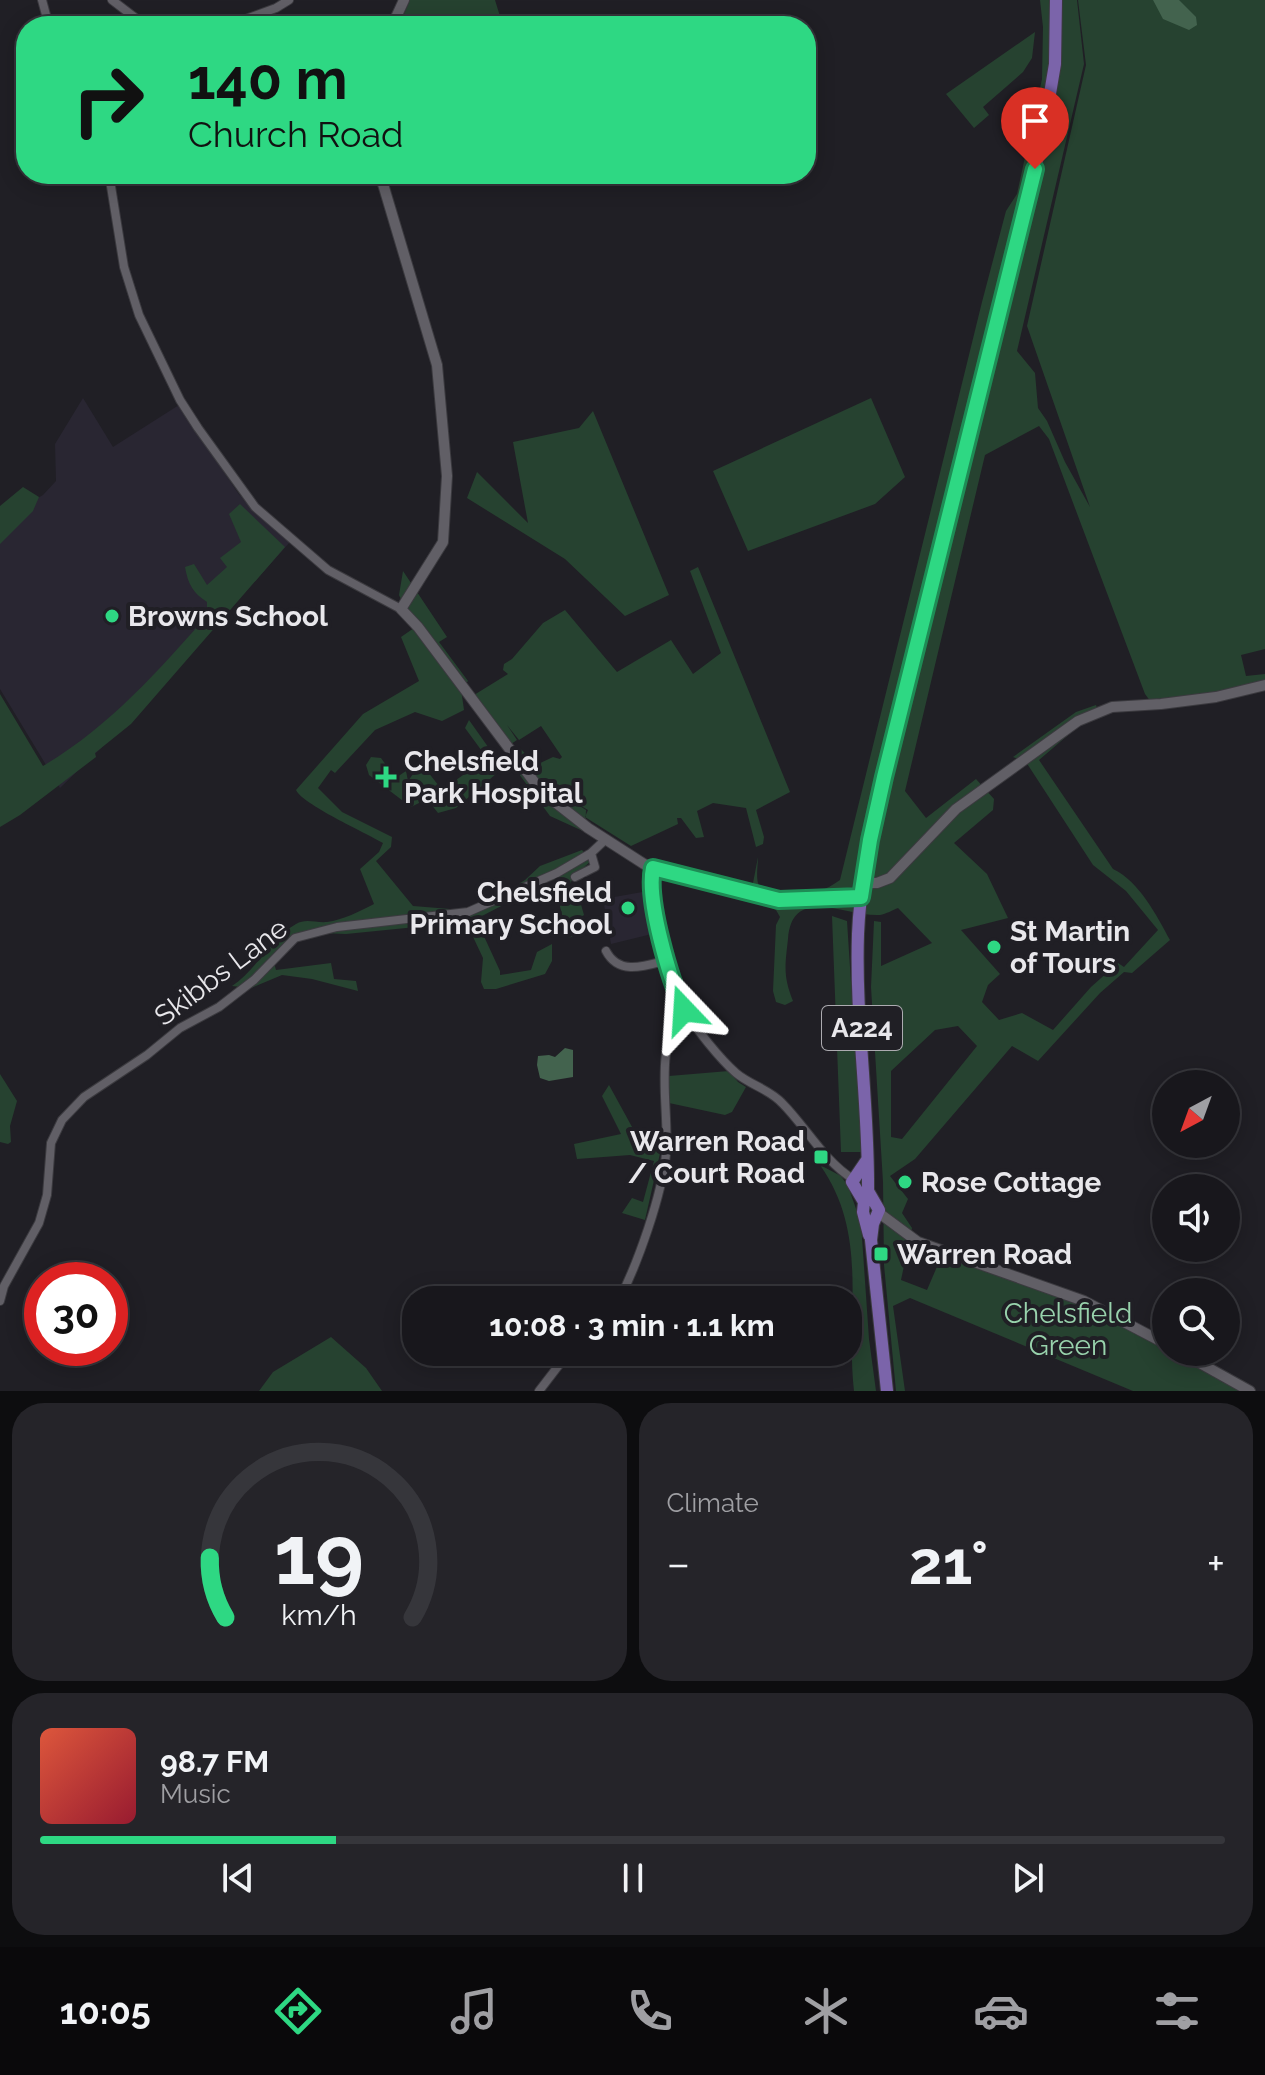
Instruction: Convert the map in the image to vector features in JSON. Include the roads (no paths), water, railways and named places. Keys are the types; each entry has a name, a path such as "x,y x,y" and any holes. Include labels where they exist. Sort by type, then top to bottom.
{"main road":[{"name":"A224","path":"887,1391 871,1240 872,1212 860,1182 867,1160 858,959 861,897 884,777 1045,126 1055,64 1056,0"}],"street":[{"path":"112,0 133,16"},
{"path":"254,16 289,0"},
{"path":"111,184 124,267 139,315 180,400 198,428 255,507 328,570 401,609 541,791 606,839 653,868 779,900 861,897"},
{"path":"383,184 437,365 447,476 443,542 401,609"},
{"path":"863,883 881,882 895,875 956,809 1078,721 1112,707 1216,697 1265,685"},
{"name":"Skibbs Lane","path":"0,1301 4,1286 39,1223 47,1195 51,1143 62,1120 84,1097 147,1055 180,1028 219,1007 254,980 295,938 337,927 468,912 557,873 591,853 606,839"},
{"path":"575,877 594,870 591,853"},
{"path":"653,868 654,904 667,960 684,1010 731,1069 781,1101 828,1157 860,1182"},
{"path":"606,951 613,961 627,968 667,960"},
{"path":"626,1286 656,1201 666,1154 668,1049 678,1018 684,1010"},
{"path":"872,1212 918,1242 1084,1301 1152,1337"},
{"path":"539,1391 558,1366"},
{"path":"1205,1366 1250,1391"}],"place":[{"name":"Browns School","path":"112,616"},
{"name":"Chelsfield Park Hospital","path":"386,777"},
{"name":"Chelsfield Primary School","path":"628,908"},
{"name":"St Martin of Tours","path":"994,947"},
{"name":"Warren Road / Court Road","path":"821,1157"},
{"name":"Rose Cottage","path":"905,1182"},
{"name":"Warren Road","path":"881,1254"}],"park label":[{"name":"Chelsfield Green","path":"1068,1329"}]}
